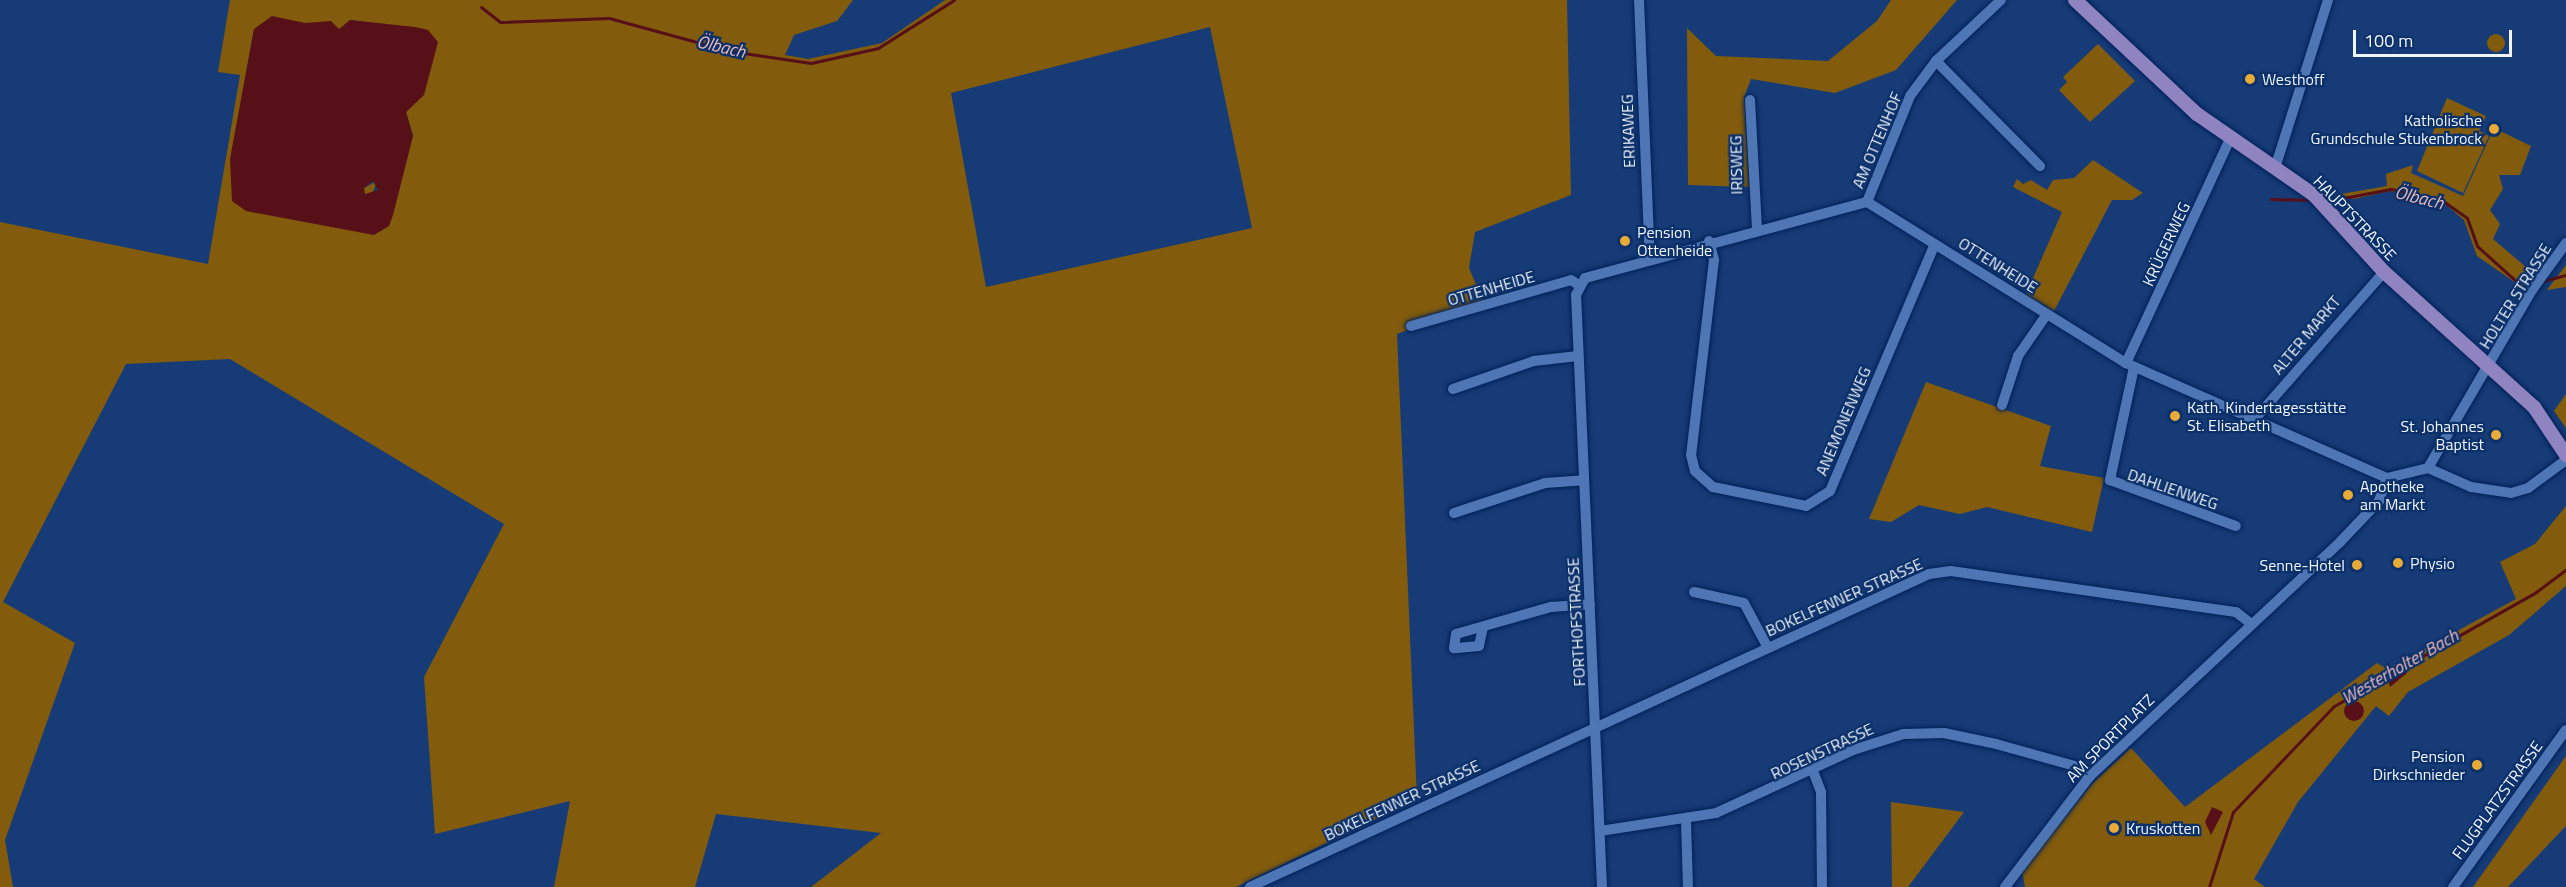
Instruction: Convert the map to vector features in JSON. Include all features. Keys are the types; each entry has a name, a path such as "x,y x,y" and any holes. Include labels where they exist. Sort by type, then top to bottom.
{"main road":[{"name":"HAUPTSTRASSE","path":"2075,0 2197,114 2276,165 2319,200 2385,272 2534,407 2566,455"}],"street":[{"name":"ERIKAWEG","path":"1639,0 1650,260"},
{"name":"AM OTTENHOF","path":"1867,202 1910,96 1936,61 2001,0"},
{"path":"2276,165 2328,0"},
{"path":"1936,61 2040,166"},
{"name":"IRISWEG","path":"1750,99 1757,229"},
{"name":"KRÜGERWEG","path":"2130,365 2231,137"},
{"name":"OTTENHEIDE","path":"1411,326 1571,280 1579,285 1585,278 1709,241 1867,202 2130,365 2387,478"},
{"name":"ANEMONENWEG","path":"1709,241 1713,271 1691,455 1695,471 1713,487 1806,506 1830,491 1935,244"},
{"name":"HOLTER STRASSE","path":"2489,365 2536,283 2566,243"},
{"name":"ALTER MARKT","path":"2254,420 2385,272"},
{"path":"1453,389 1534,361 1578,356 1579,285"},
{"path":"2002,405 2018,356 2047,314"},
{"name":"FORTHOFSTRASSE","path":"1578,356 1602,887"},
{"name":"DAHLIENWEG","path":"2130,365 2110,480 2236,526"},
{"path":"2428,468 2489,365"},
{"path":"2250,623 2379,501 2387,478 2428,468 2471,487 2511,493 2528,488 2566,460"},
{"path":"1454,513 1545,483 1584,480"},
{"name":"BOKELFENNER STRASSE","path":"1250,887 1908,581 1951,571 2236,612 2250,623"},
{"path":"1694,592 1744,603 1768,648"},
{"path":"1483,627 1551,607 1590,604"},
{"name":"AM SPORTPLATZ","path":"2005,887 2089,777 2250,623"},
{"name":"FLUGPLATZSTRASSE","path":"2453,887 2566,730"},
{"name":"ROSENSTRASSE","path":"1600,831 1686,821 1760,796 1876,740 1944,733 2075,766 2089,777"},
{"path":"1813,771 1821,792 1822,887"},
{"path":"1686,821 1689,887"}],"shaded area":[{"path":"230,0 853,0 837,21 794,35 785,55 808,59 882,43 945,0 1567,0 1571,195 1475,232 1469,268 1483,301 1397,334 1417,799 1236,887 811,887 881,833 716,814 695,887 554,887 570,801 435,834 424,677 504,524 230,359 126,364 3,602 75,643 5,840 13,887 0,887 0,222 208,264 240,75 218,72","holes":["350,20 428,30 424,94 406,112 413,136 374,235 232,201 232,151 254,29 289,21 342,29","1210,27 1252,228 986,287 951,93"]},
{"path":"1891,0 1957,0 1896,70 1835,93 1751,79 1744,97 1749,187 1688,185 1687,28 1716,56 1828,61 1877,21"},
{"path":"272,16 305,23 331,21 339,29 350,20 428,30 438,42 424,95 406,112 413,136 389,226 374,235 246,211 232,201 230,159 254,29","holes":["373,181 378,190 365,194 364,188"]},
{"path":"2492,34 2500,34 2505,39 2503,50 2492,52 2487,47 2487,39"},
{"path":"2098,44 2135,81 2090,122 2059,90 2067,82 2063,77"},
{"path":"2447,98 2486,116 2479,131 2489,136 2463,193 2417,171"},
{"path":"2494,128 2531,146 2520,175 2499,175 2503,189 2490,210 2500,224 2493,239 2533,273 2523,288 2477,256 2464,220 2444,203 2390,191 2354,199 2341,194 2387,186 2386,174 2413,165 2411,173 2463,196"},
{"path":"2093,160 2143,193 2132,200 2112,200 2054,311 2026,294 2062,212 2013,187 2017,179 2023,184 2031,180 2047,190 2053,180 2074,178"},
{"path":"377,181 372,195 364,194 364,188"},
{"path":"2566,265 2566,287 2547,290"},
{"path":"1926,382 2051,426 2040,466 2104,478 2092,532 1987,507 1960,514 1919,505 1891,522 1869,519"},
{"path":"2566,394 2566,428 2554,411"},
{"path":"2566,506 2566,586 2509,635 2408,692 2389,716 2376,706 2298,802 2254,879 2265,887 2025,887 2022,871 2092,784 2131,748 2185,807 2377,663 2387,669 2516,599 2500,562 2535,544"},
{"path":"2405,669 2407,673 2390,687 2388,680"},
{"path":"2354,701 2361,704 2364,711 2361,718 2354,721 2347,718 2344,711 2347,704"},
{"path":"2566,756 2566,826 2508,887 2473,887"},
{"path":"1891,802 1964,812 1908,887 1892,887"},
{"path":"2212,807 2223,812 2211,835 2205,822"}],"waterway":[{"name":"Ölbach","path":"481,7 500,22 609,18 730,51 811,63 878,48 954,0"},
{"name":"Ölbach","path":"2327,201 2391,189 2443,201 2467,218 2477,246 2517,282 2534,282"},
{"name":"Ölbach","path":"2271,199 2311,200"},
{"name":"Ölbach","path":"2543,281 2566,275"},
{"name":"Westerholter Bach","path":"2209,887 2233,812 2334,706 2536,592 2566,569"}],"place":[{"name":"Westhoff","path":"2250,79"},
{"name":"Katholische Grundschule Stukenbrock","path":"2494,129"},
{"name":"Pension Ottenheide","path":"1625,241"},
{"name":"Kath. Kindertagesstätte St. Elisabeth","path":"2175,416"},
{"name":"St. Johannes Baptist","path":"2496,435"},
{"name":"Apotheke am Markt","path":"2348,495"},
{"name":"Physio","path":"2398,563"},
{"name":"Senne-Hotel","path":"2357,565"},
{"name":"Pension Dirkschnieder","path":"2477,765"},
{"name":"Kruskotten","path":"2114,828"}]}
